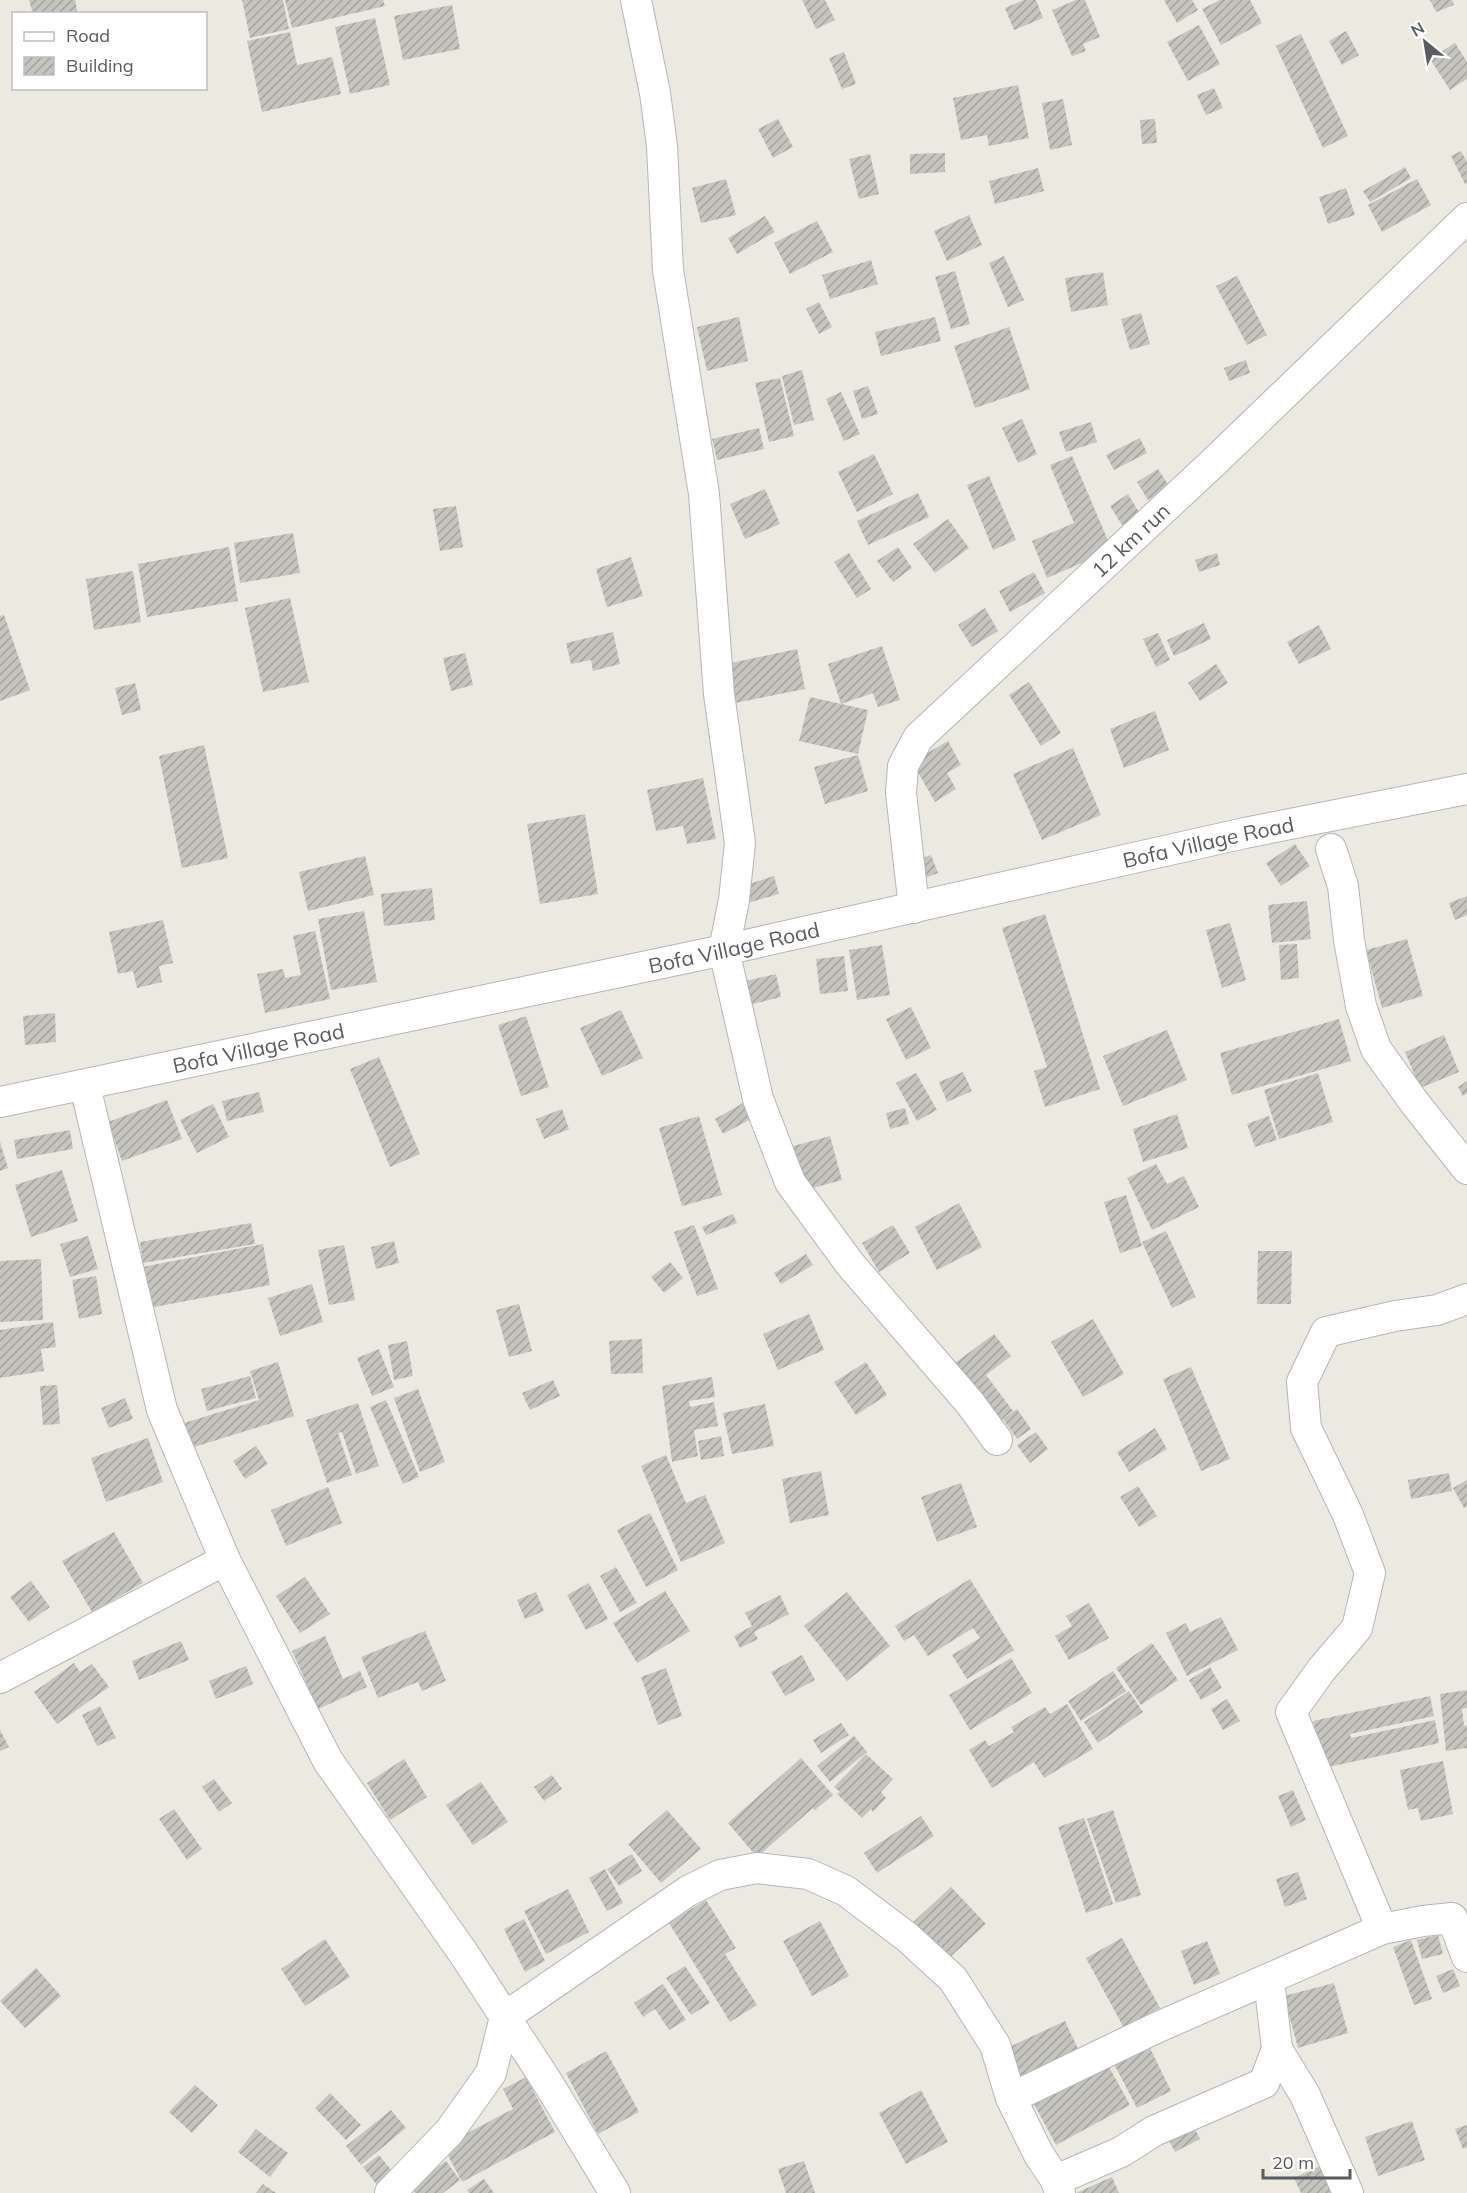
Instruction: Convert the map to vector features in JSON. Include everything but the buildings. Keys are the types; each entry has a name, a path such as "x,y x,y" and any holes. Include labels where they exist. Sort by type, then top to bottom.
{"street":[{"path":"636,0 655,93 662,146 668,270 704,494 719,694 740,843 734,900 724,950 758,1099 789,1182 850,1264 970,1403 997,1440"},
{"name":"12 km run","path":"914,908 901,793 903,766 918,738 1214,462 1467,218"},
{"name":"Bofa Village Road","path":"0,1102 85,1086 724,950 1245,833 1467,789"},
{"path":"1331,849 1343,886 1349,940 1361,1006 1376,1049 1467,1169"},
{"path":"85,1086 162,1410 225,1560 328,1761 464,1954 615,2193"},
{"path":"1382,1929 1291,1712 1322,1669 1357,1628 1370,1573 1348,1515 1306,1428 1302,1382 1326,1332 1395,1316 1437,1310 1467,1299"},
{"path":"0,1678 225,1560"},
{"path":"390,2193 449,2132 491,2073 505,2017 688,1891 720,1875 757,1868 808,1874 846,1891 907,1937 953,1979 994,2045 1011,2098 1039,2155 1058,2187 1154,2131 1264,2083 1277,2049"},
{"path":"1011,2098 1156,2028 1382,1929 1460,1917 1467,1957"},
{"path":"1269,1980 1277,2049 1305,2095 1348,2193"}]}
